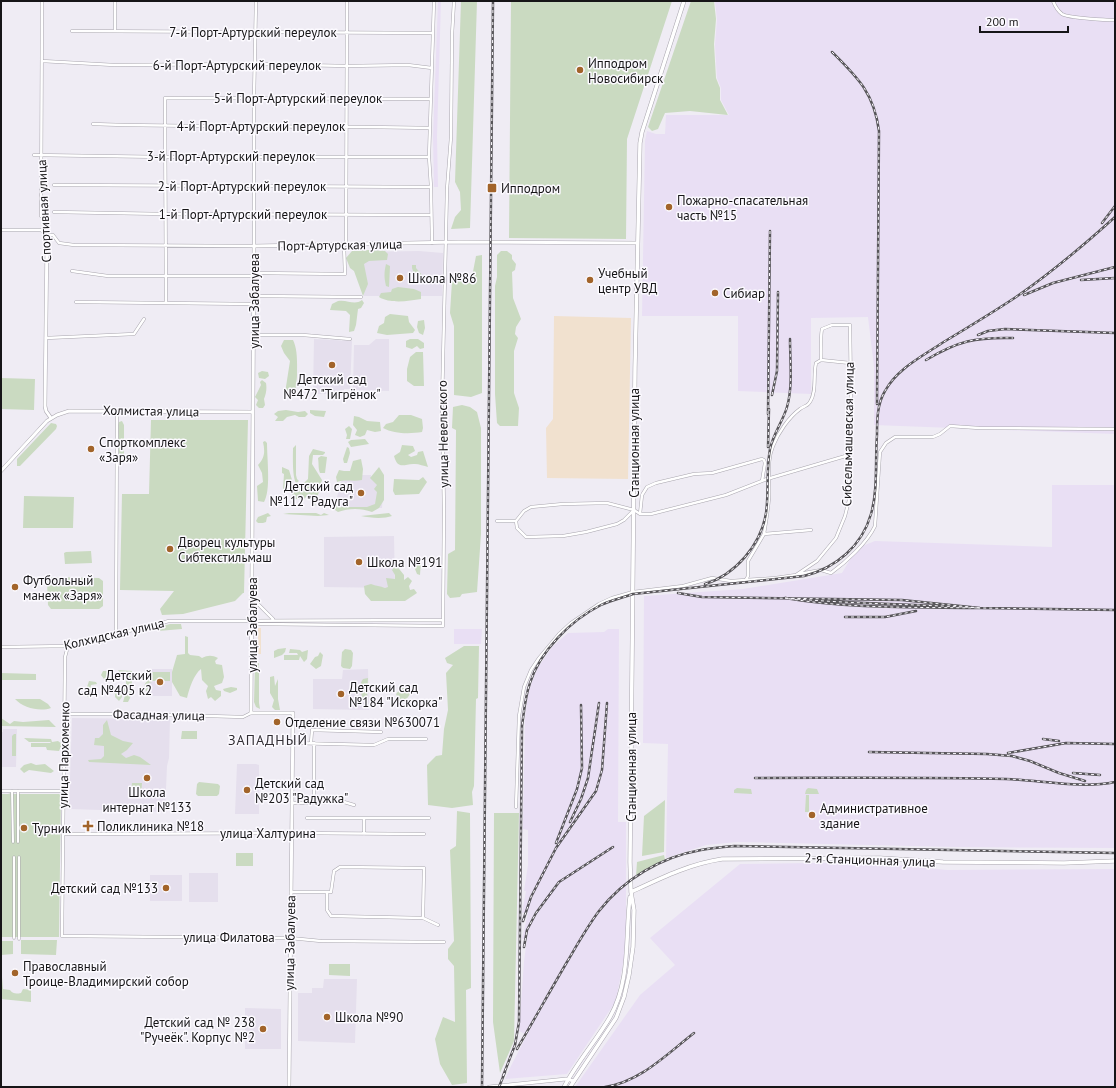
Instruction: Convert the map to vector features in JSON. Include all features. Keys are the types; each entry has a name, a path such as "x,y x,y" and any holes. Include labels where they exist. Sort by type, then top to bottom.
{"main road":[{"name":"Станционная улица","path":"564,1087 610,1016 619,996 628,948 631,892 637,243 640,143 642,132 684,1"},
{"name":"2-я Станционная улица","path":"631,892 684,868 722,859 880,858 943,862 1064,863 1115,861"},
{"name":"Станционная улица","path":"570,1087 616,1018 624,997 630,975 634,947 634,910 631,892"}],"street":[{"name":"Спортивная улица","path":"42,1 41,216 46,220 47,224 45,406 46,411 51,418"},
{"path":"115,1 115,31"},
{"name":"улица Забалуева","path":"256,1 254,98 252,713 293,713 289,1087"},
{"path":"72,272 108,276 345,274 347,186 347,1"},
{"path":"432,243 429,157 434,1"},
{"name":"улица Невельского","path":"443,626 444,523 442,404 447,189 451,137 452,35 454,1"},
{"path":"1053,1 1057,9 1063,15 1070,18 1115,20"},
{"name":"7-й Порт-Артурский переулок","path":"72,31 347,31 433,33"},
{"name":"6-й Порт-Артурский переулок","path":"42,61 114,65 408,65 432,68"},
{"name":"5-й Порт-Артурский переулок","path":"165,127 165,98 431,99"},
{"name":"4-й Порт-Артурский переулок","path":"93,124 165,127 347,126 430,128"},
{"path":"165,127 166,303"},
{"name":"3-й Порт-Артурский переулок","path":"34,155 165,157 429,157"},
{"name":"2-й Порт-Артурский переулок","path":"54,185 431,187"},
{"name":"1-й Порт-Артурский переулок","path":"54,212 254,215 431,215"},
{"name":"Порт-Артурская улица","path":"1,230 41,230 47,235 53,236 59,243 74,245 254,246 446,242 637,243"},
{"path":"254,296 361,297"},
{"path":"76,302 254,304"},
{"path":"46,338 134,334 144,319"},
{"name":"Сибсельмашевская улица","path":"516,807 520,716 524,687 538,658 558,634 571,623 599,604 612,598 634,592 683,586 712,578 731,581 796,575 817,561 836,538 842,527 849,500 851,393 850,325 832,325 822,329 821,360"},
{"path":"254,335 303,335 350,339"},
{"path":"746,580 748,576 748,562 764,534 767,516 769,459 780,430 800,409 809,404 814,390 816,363 821,360 850,363"},
{"path":"117,410 116,630 118,634"},
{"name":"Холмистая улица","path":"51,418 69,411 117,410 253,412"},
{"path":"1,471 51,418"},
{"path":"796,575 821,570 831,573 842,565 870,536 875,526 880,452 886,443 896,437 933,437 940,434 950,426 979,428 1115,429"},
{"path":"516,521 524,511 531,507 563,504 607,503 634,510 640,514 664,512 726,495 769,478 849,455"},
{"path":"640,514 642,495 647,487 656,483 694,474 712,473 762,459 764,460 765,464 762,481"},
{"path":"516,521 518,528 526,537 563,536 617,524 624,520 634,510"},
{"path":"498,521 516,521"},
{"path":"764,534 811,530"},
{"path":"252,598 273,620"},
{"name":"Колхидская улица","path":"1,647 68,646 169,621 443,620"},
{"name":"Колхидская улица","path":"252,621 258,624 443,626"},
{"name":"улица Пархоменко","path":"62,936 66,654 68,646"},
{"name":"Фасадная улица","path":"65,714 140,714 243,717 252,713"},
{"path":"314,803 312,730 381,732"},
{"path":"293,743 374,745 388,739 426,739"},
{"path":"1,791 64,791"},
{"path":"12,791 13,842"},
{"path":"18,791 18,842"},
{"path":"292,803 344,802 354,805"},
{"path":"307,818 429,818"},
{"path":"364,818 364,834"},
{"name":"улица Халтурина","path":"63,834 424,834"},
{"path":"14,857 14,938"},
{"path":"19,857 19,939"},
{"path":"291,892 331,892 334,871 340,867 424,868 423,918"},
{"path":"327,892 326,910 331,916 423,918 438,925"},
{"name":"улица Филатова","path":"62,936 290,938 322,941 444,942"},
{"path":"489,1087 568,1080 574,1081"}],"shaded area":[{"path":"438,1 441,1 437,137 438,187 434,187 433,137"},
{"path":"715,1 1115,1 1115,434 874,425 874,367 868,317 811,318 811,394 738,391 738,316 642,316 645,141 647,131 656,134 665,134 666,115 729,115 721,100 721,88 717,78 715,45 717,20"},
{"name":"Школа №86","path":"419,251 443,253 442,296 364,296 352,260 353,252"},
{"path":"554,316 631,318 628,479 547,478 546,428 553,419"},
{"name":"Детский сад №472 \"Тигрёнок\"","path":"314,339 352,341 350,389 344,389 344,394 313,394"},
{"path":"376,339 389,339 389,391 353,390 354,345 369,345"},
{"name":"Детский сад №112 \"Радуга\"","path":"343,475 371,475 371,478 384,479 382,508 334,508"},
{"path":"1052,485 1115,485 1115,848 955,847 737,842 706,845 666,858 668,744 643,743 644,596 743,589 842,573 860,547 875,541 1052,547"},
{"name":"Школа №191","path":"394,536 395,588 324,587 324,537"},
{"path":"258,628 261,628 261,654 258,654"},
{"path":"454,629 482,629 481,644 454,644"},
{"path":"608,629 619,629 618,822 626,822 626,925 624,959 617,995 614,1004 567,1074 505,1079 527,1035 519,1031 527,938 522,939 528,913 522,913 526,891 524,891 528,865 528,830 523,829 525,719 528,693 537,669 552,647 568,633 604,632"},
{"name":"Детский сад №405 к2","path":"149,669 172,669 172,696 148,696"},
{"name":"Детский сад №184 \"Искорка\"","path":"368,669 369,710 313,709 313,679 342,679 343,670"},
{"path":"72,718 170,719 165,812 69,809"},
{"path":"3,729 17,729 16,767 1,767 1,732 3,732"},
{"name":"Детский сад №203 \"Радужка\"","path":"237,764 259,765 259,814 235,814"},
{"path":"877,863 947,870 1115,869 1115,1087 575,1087 640,995 675,965 650,938 740,864"},
{"path":"189,873 218,873 218,902 189,902"},
{"name":"Детский сад №133","path":"150,875 182,875 182,901 150,901"},
{"name":"Школа №90","path":"324,979 357,979 355,1043 298,1041 298,993 312,993 312,988 323,988"},
{"name":"Детский сад № 238 \"Ручеёк\". Корпус №2","path":"245,1008 281,1009 281,1049 245,1049"}],"green space":[{"path":"461,1 477,1 470,228 451,229 455,217 461,210 460,192 455,182"},
{"name":"Ипподром Новосибирск","path":"511,1 672,1 627,139 626,239 509,238"},
{"path":"691,1 714,1 716,19 714,44 716,78 720,88 720,100 728,115 690,111 665,113 658,129 652,131 648,127"},
{"path":"352,251 385,251 388,254 387,260 369,261 364,264 368,284 363,296 354,271 350,268 346,258"},
{"path":"501,251 507,251 512,255 512,259 516,264 515,270 512,272 513,298 521,319 516,327 515,334 518,338 514,351 514,393 519,408 518,426 500,426 497,423 495,394 495,286 497,277 497,255"},
{"path":"482,255 482,393 471,397 454,395 454,326 450,313 452,281 460,280 471,282 476,256"},
{"path":"386,264 390,266 389,287 386,286 385,280"},
{"path":"412,265 416,265 416,268 422,275 412,275"},
{"path":"398,287 414,289 421,292 421,299 389,301 379,297 381,293 391,292 392,289"},
{"path":"362,300 364,303 361,308 358,309 354,331 349,332 350,315 346,311 330,310 332,304 338,301 359,302"},
{"path":"390,314 408,316 409,322 415,330 413,333 387,335 377,333 379,326 384,323 385,317"},
{"path":"424,320 425,328 423,335 419,333 417,327 418,321"},
{"path":"410,339 418,339 424,343 424,348 420,349 417,346 412,349 406,347 406,341"},
{"path":"284,340 293,340 295,344 297,362 296,391 303,396 292,396 285,393 290,361 281,346"},
{"path":"416,352 423,352 424,386 414,386 407,381 407,369 410,357"},
{"path":"262,371 268,372 269,376 265,379 259,378 258,373"},
{"path":"1,378 35,379 34,410 1,409"},
{"path":"262,380 266,383 264,399 265,405 263,408 259,408 256,405 258,400 255,397"},
{"path":"462,405 470,407 477,412 481,428 481,534 477,592 462,594 460,597 450,598 447,594 448,554 455,550 456,430 452,428 453,407"},
{"path":"286,410 298,412 305,411 308,414 305,417 295,415 287,417 283,421 275,421 278,417 274,414 278,411"},
{"path":"310,410 326,411 324,417 315,416 310,413"},
{"path":"399,415 411,415 422,419 422,432 402,433 383,428 386,424 393,422"},
{"path":"354,416 367,421 380,422 381,431 375,432 367,430 365,435 360,437 355,435 357,430 353,425"},
{"path":"151,420 248,420 244,593 235,601 183,614 162,615 160,609 174,591 120,590 122,494 149,494"},
{"path":"122,421 124,425 124,462 122,463 119,461 118,425 119,422"},
{"path":"51,423 56,424 56,429 20,466 17,466 17,459"},
{"path":"349,426 352,429 350,439 346,439 347,435 345,429"},
{"path":"365,439 369,444 351,447 348,442 351,440"},
{"path":"265,441 267,443 268,482 264,502 258,501 257,486 263,482 262,473 258,465 263,457 263,442"},
{"path":"296,445 296,475 299,481 296,483 294,476 293,448"},
{"path":"402,445 413,446 415,451 408,455 411,457 417,455 418,452 423,451 428,467 417,464 400,465 394,456 400,452"},
{"path":"347,447 349,448 350,453 347,463 344,463 343,459"},
{"path":"313,449 325,453 323,455 313,455 312,464 322,480 315,506 311,507 313,496 309,494 304,499 295,499 290,491 308,479 309,456"},
{"path":"321,456 327,457 325,473 320,473 319,471 318,458"},
{"path":"361,459 363,469 362,480 337,482 336,477 339,470 350,471 353,461"},
{"path":"282,467 289,470 293,483 289,487 283,489 284,474 282,473"},
{"path":"379,467 384,475 384,500 379,508 372,512 355,509 338,512 332,508 336,503 339,507 367,507 375,504 377,492 374,489 377,485 370,478"},
{"path":"423,477 427,482 419,494 395,495 393,491 394,479 419,480"},
{"path":"24,496 74,497 73,528 23,528"},
{"path":"268,513 271,516 267,517 266,522 258,523 256,521 258,517"},
{"path":"316,513 321,515 324,513 329,515 318,516 283,514"},
{"path":"389,513 392,516 385,518 361,516"},
{"path":"91,551 92,563 65,564 64,553 66,552"},
{"path":"417,557 420,557 421,561 420,575 417,574 413,564"},
{"path":"396,565 404,575 404,580 408,577 412,581 409,586 410,590 414,589 417,593 405,601 371,601 365,594 364,586 371,584 385,588 388,587 386,578 395,579 395,575 392,570"},
{"path":"52,577 99,578 103,581 103,606 99,609 51,609 48,605 47,582"},
{"path":"170,624 181,624 182,629 158,631 156,628"},
{"path":"185,636 188,637 188,653 190,655 199,656 202,658 214,656 218,658 215,661 216,664 222,665 224,677 222,683 214,686 216,690 221,691 221,696 215,701 211,697 208,699 206,691 208,686 202,680 201,669 198,671 190,686 187,698 180,696 172,682 172,672 177,655 185,654"},
{"path":"464,646 479,646 474,786 472,792 473,805 452,808 428,805 427,765 436,756 442,755 444,729 448,710 446,673 453,665 447,663 445,658"},
{"path":"286,648 282,655 274,658 274,651"},
{"path":"290,649 300,650 302,652 308,650 307,659 304,662 300,656 299,660 284,660 284,655 298,655 297,653 289,653"},
{"path":"345,649 351,650 353,653 352,666 350,669 343,668 341,666 342,652"},
{"path":"320,652 323,655 321,666 316,669 310,664"},
{"path":"259,663 260,709 256,707 254,702 255,664"},
{"path":"118,670 132,671 132,691 128,702 123,702 126,692 121,691 121,687 126,687 126,676 121,674"},
{"path":"103,671 112,671 114,676 107,681 101,675"},
{"path":"150,672 170,672 170,681 150,681"},
{"path":"1,673 36,674 36,680 1,680"},
{"path":"274,676 275,686 278,679 278,699 280,710 275,710 272,707 274,700 270,693 270,677"},
{"path":"368,678 367,700 363,700 360,689 361,684 363,679"},
{"path":"148,680 152,682 149,683 147,692 145,689 145,684"},
{"path":"89,681 96,682 97,684 91,685 91,696 87,697 87,687"},
{"path":"109,687 114,687 122,693 122,697 119,701 115,697 115,694 109,690"},
{"path":"231,687 237,688 237,690 230,693 224,691 223,689"},
{"path":"407,687 410,694 406,700 399,701 396,694 400,689"},
{"path":"15,699 40,699 51,708 42,710 27,707"},
{"path":"1,718 10,724 14,721 23,722 49,720 56,727 1,726"},
{"path":"107,720 111,735 123,741 133,743 121,754 126,758 134,755 140,757 151,765 89,762 88,760 101,759 104,756 104,746 94,745 95,738 99,738 103,734 103,725"},
{"path":"182,731 197,731 197,739 181,739"},
{"path":"16,734 16,756 12,756 12,736"},
{"path":"24,738 51,739 52,742 58,741 62,744 59,751 47,750 46,747 31,747 31,743 51,742 29,742"},
{"path":"31,763 36,765 45,764 54,771 51,773 29,770 24,773 20,769 24,765"},
{"path":"199,782 218,784 220,786 219,794 217,796 198,796 196,794 197,784"},
{"path":"132,783 142,783 141,797 131,796"},
{"path":"737,788 751,789 752,794 734,793 734,790"},
{"path":"808,788 817,789 819,794 805,794"},
{"path":"1,794 61,794 59,937 1,937"},
{"path":"806,795 809,795 809,812 805,812"},
{"path":"665,800 664,852 642,856 644,816"},
{"path":"457,811 470,813 471,988 466,990 467,1083 452,1085 440,1064 435,1039 443,1017 455,1022 454,966 448,959 448,949 454,941 450,850 456,846"},
{"path":"494,813 519,813 514,1041 500,1073 493,1022"},
{"path":"236,853 253,853 253,866 236,866"},
{"path":"664,855 665,860 636,876 637,862"},
{"path":"21,940 57,940 56,955 21,954"},
{"path":"1,941 13,941 13,954 1,955"},
{"path":"329,964 350,964 350,976 329,975"},
{"path":"1,977 3,989 10,990 16,994 21,993 23,989 31,990 31,1002 1,999"}],"railway":[{"path":"482,1087 493,1"},
{"path":"832,52 857,78 869,96 877,118 879,131 877,404"},
{"path":"1102,223 1115,206"},
{"path":"503,1076 515,1045 519,1022 522,726 528,688 541,659 568,628 590,611 605,603 633,594 804,576 816,572 837,561 854,546 867,526 871,514 875,495 878,413 880,401 890,383 896,376 918,359 1029,288 1115,217"},
{"path":"768,414 770,231"},
{"path":"1024,295 1053,283 1115,267"},
{"path":"1081,280 1115,278"},
{"path":"772,395 777,371 778,292"},
{"path":"978,335 988,331 1005,329 1115,333"},
{"path":"926,360 958,344 988,338 1013,338"},
{"path":"705,584 726,574 745,557 759,536 763,525 767,505 770,449 789,399 791,382 790,339"},
{"path":"768,447 769,409"},
{"path":"678,593 702,597 902,600 980,608 1115,610"},
{"path":"785,598 834,602 980,608 858,606 809,602 785,598"},
{"path":"845,617 885,617 916,611"},
{"path":"570,822 581,799 588,778 599,703"},
{"path":"523,921 531,897 556,848 596,791 602,770 607,703"},
{"path":"556,843 577,789 582,768 581,705"},
{"path":"1043,739 1059,741"},
{"path":"1008,753 1066,743 1115,744"},
{"path":"869,752 987,754 1012,756 1085,781"},
{"path":"1073,773 1100,775"},
{"path":"755,778 1006,779 1089,785 1115,782"},
{"path":"517,1049 590,923 609,899 632,879 644,871 686,853 734,846 1115,853"},
{"path":"524,947 527,930 536,913 559,882 613,847"},
{"path":"605,1087 618,1084 641,1073 663,1058 694,1033"},
{"path":"499,1087 505,1072"}],"place":[{"name":"Ипподром Новосибирск","path":"580,70"},
{"name":"Ипподром","path":"492,188"},
{"name":"Пожарно-спасательная часть №15","path":"669,207"},
{"name":"Школа №86","path":"400,278"},
{"name":"Учебный центр УВД","path":"590,280"},
{"name":"Сибиар","path":"715,293"},
{"name":"Детский сад №472 \"Тигрёнок\"","path":"332,365"},
{"name":"Спорткомплекс «Заря»","path":"91,449"},
{"name":"Детский сад №112 \"Радуга\"","path":"361,493"},
{"name":"Дворец культуры Сибтекстильмаш","path":"170,549"},
{"name":"Школа №191","path":"359,562"},
{"name":"Футбольный манеж «Заря»","path":"15,587"},
{"name":"Детский сад №405 к2","path":"160,682"},
{"name":"Детский сад №184 \"Искорка\"","path":"341,694"},
{"name":"Отделение связи №630071","path":"277,722"},
{"name":"Школа интернат №133","path":"147,778"},
{"name":"Детский сад №203 \"Радужка\"","path":"247,790"},
{"name":"Административное здание","path":"812,815"},
{"name":"Поликлиника №18","path":"88,826"},
{"name":"Турник","path":"24,828"},
{"name":"Детский сад №133","path":"166,888"},
{"name":"Православный Троице-Владимирский собор","path":"15,973"},
{"name":"Школа №90","path":"327,1017"},
{"name":"Детский сад № 238 \"Ручеёк\". Корпус №2","path":"263,1029"}],"district":[{"name":"ЗАПАДНЫЙ","path":"268,740"}]}
